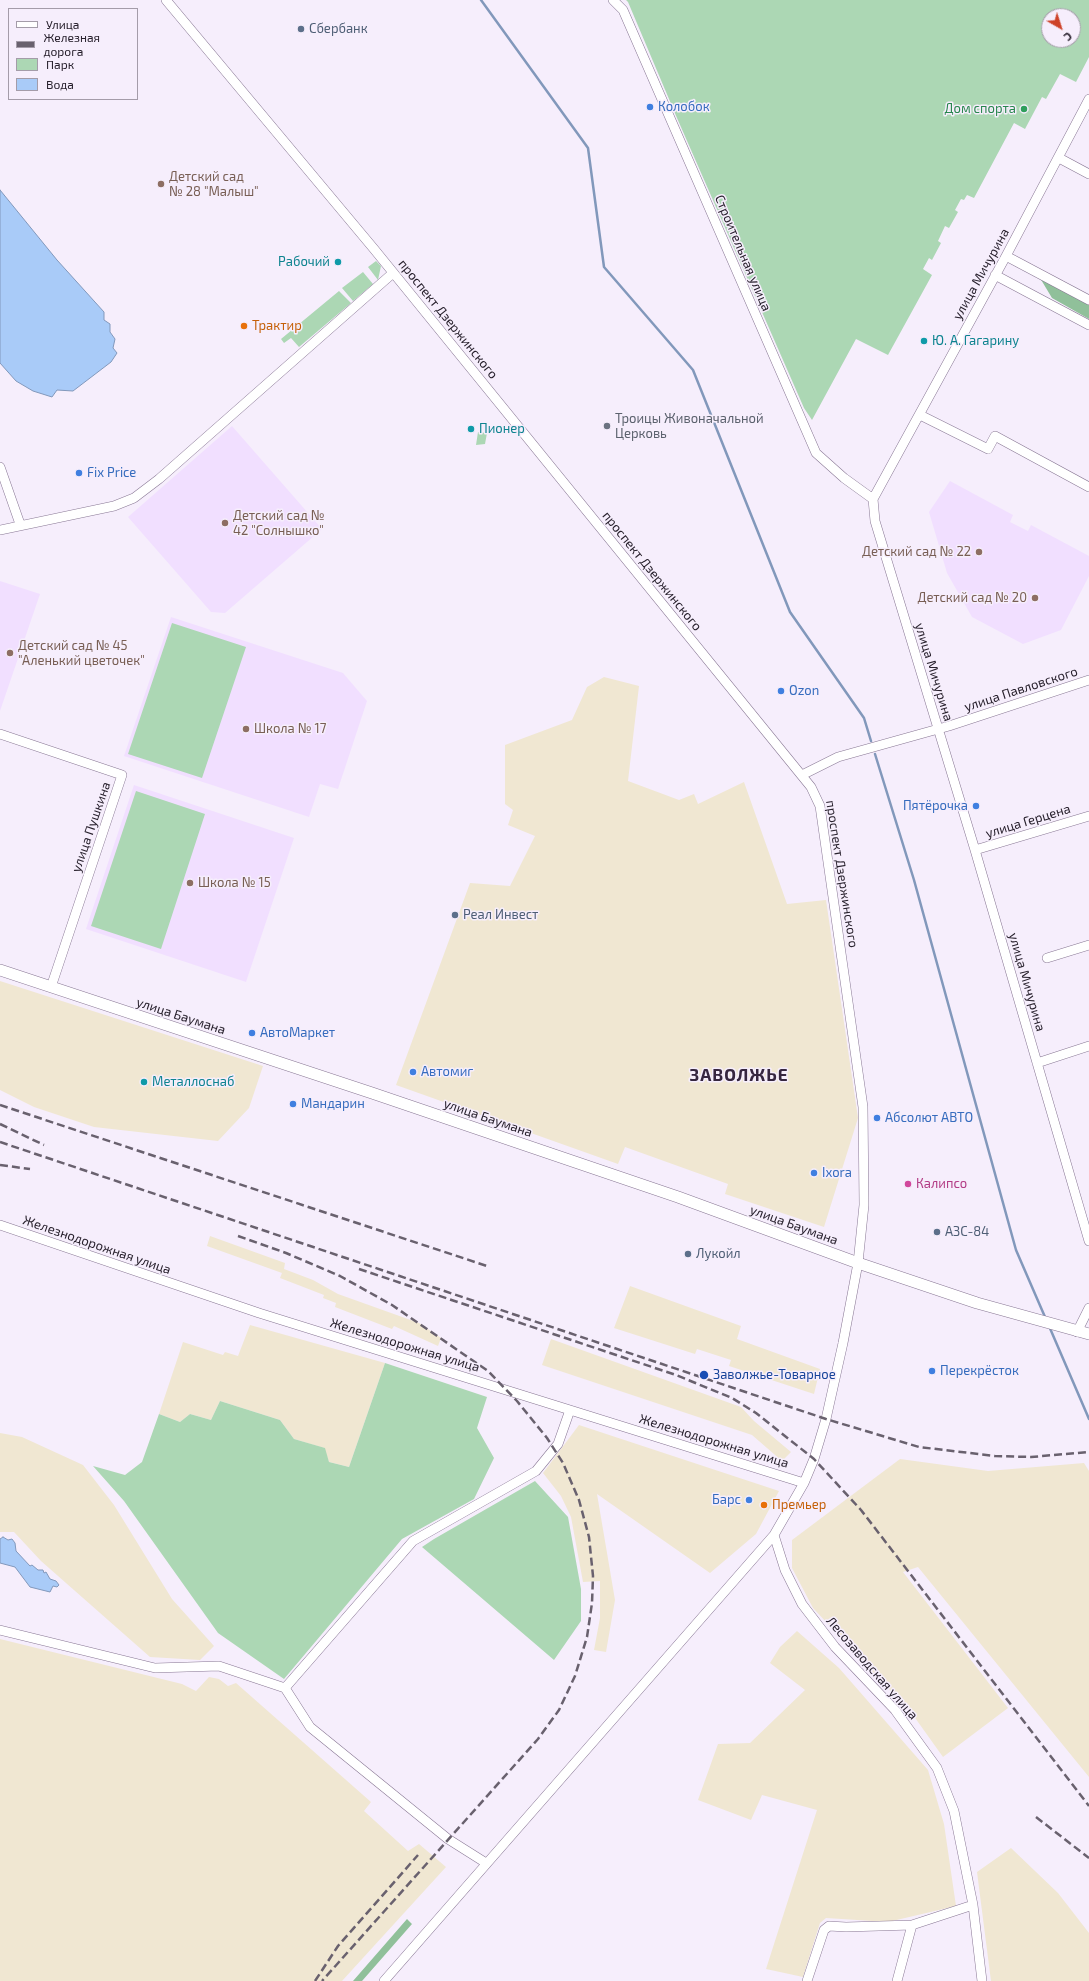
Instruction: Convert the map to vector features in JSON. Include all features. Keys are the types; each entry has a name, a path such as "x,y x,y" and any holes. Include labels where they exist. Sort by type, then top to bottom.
{"main road":[{"name":"улица Баумана","path":"0,970 372,1093 670,1195 858,1263 965,1299 1077,1332 1089,1334"}],"street":[{"name":"проспект Дзержинского","path":"166,0 393,273 802,775 817,796 820,806 863,1107 864,1205 858,1263 826,1419 814,1459 804,1483 774,1535 384,1981"},
{"name":"Строительная улица","path":"612,0 623,10 816,453 844,478 873,499"},
{"name":"улица Мичурина","path":"1089,99 1059,158 873,499 875,521 975,850 1089,1241"},
{"path":"1059,158 1089,174"},
{"path":"1006,256 1089,300"},
{"path":"0,530 20,524 114,506 134,498 158,479 393,273"},
{"path":"995,275 1089,325"},
{"path":"920,415 988,448 996,436 1089,487"},
{"path":"0,467 20,524"},
{"name":"улица Павловского","path":"802,775 838,757 938,729 1089,680"},
{"name":"улица Пушкина","path":"0,734 122,775 51,987"},
{"name":"улица Герцена","path":"975,850 1089,816"},
{"path":"1047,958 1089,945"},
{"path":"1037,1063 1089,1046"},
{"name":"Железнодорожная улица","path":"0,1225 259,1313 804,1483"},
{"path":"1077,1332 1089,1308"},
{"path":"286,1688 412,1541 536,1470 558,1444 570,1410"},
{"name":"Лесозаводская улица","path":"774,1535 785,1570 802,1604 835,1647 895,1710 937,1768 954,1811 973,1905 982,1981"},
{"path":"0,1630 155,1668 219,1666 286,1688 310,1727 448,1839 486,1863"},
{"path":"807,1981 824,1930 829,1926 846,1927 912,1925 973,1905"},
{"path":"897,1981 912,1925"}],"shaded area":[{"name":"Детский сад № 42 \"Солнышко\"","path":"232,426 322,529 225,613 211,612 128,517"},
{"path":"950,481 1013,515 1010,522 1028,531 1031,525 1089,556 1089,576 1061,630 1023,644 972,617 947,573 929,512"},
{"name":"Детский сад № 45 \"Аленький цветочек\"","path":"0,581 40,594 0,711"},
{"name":"Школа № 17","path":"171,617 343,673 367,701 338,789 320,784 309,817 124,756"},
{"path":"604,677 639,686 628,781 679,800 694,794 698,804 744,782 787,904 826,900 858,1118 824,1227 725,1194 728,1184 625,1147 618,1164 396,1085 470,883 510,886 535,836 508,825 513,810 505,804 505,745 572,720 587,687"},
{"name":"Школа № 15","path":"134,785 294,838 246,982 86,929"},
{"path":"0,981 263,1066 249,1108 218,1141 94,1127 34,1107 0,1090"},
{"path":"210,1236 285,1263 284,1269 313,1280 338,1294 419,1323 441,1338 438,1346 394,1326 392,1329 335,1307 336,1303 323,1298 324,1295 280,1278 282,1273 207,1246"},
{"path":"630,1286 741,1326 737,1339 820,1369 814,1394 729,1366 731,1360 697,1349 695,1354 614,1328"},
{"path":"250,1325 385,1363 349,1467 329,1462 324,1448 294,1439 280,1420 220,1401 211,1420 190,1414 180,1422 159,1414 183,1342 223,1355 225,1352 238,1356"},
{"path":"551,1339 741,1407 754,1421 791,1452 782,1461 752,1435 542,1365"},
{"path":"579,1425 779,1491 756,1534 710,1573 597,1494 615,1600 606,1652 594,1650 600,1618 600,1581 583,1582 571,1517 561,1496 543,1473"},
{"path":"0,1433 22,1437 83,1465 114,1505 172,1599 214,1646 200,1660 150,1657 41,1561 14,1532 0,1532"},
{"path":"900,1459 988,1471 1084,1463 1089,1471 1089,1777 918,1567 903,1572 1008,1708 943,1757 913,1715 813,1608 792,1568 792,1540"},
{"path":"797,1631 839,1668 928,1770 944,1824 956,1906 888,1922 826,1918 820,1923 803,1977 766,1969 817,1810 762,1795 751,1820 698,1800 718,1744 750,1743 805,1690 770,1663 780,1647"},
{"path":"0,1639 182,1684 196,1691 209,1677 219,1679 228,1686 236,1683 371,1802 364,1811 408,1851 419,1844 446,1867 342,1981 0,1981"},
{"path":"1011,1848 1058,1893 1089,1933 1089,1981 991,1981 977,1872"}],"green space":[{"path":"626,0 1089,0 1089,57 1076,82 1060,74 1046,99 1042,97 1025,129 1014,123 974,198 967,195 964,200 961,199 955,210 958,212 949,228 945,226 938,241 941,243 932,260 929,258 923,269 932,275 888,355 856,339 812,420 804,408"},
{"path":"376,261 381,266 378,280 368,267"},
{"path":"363,272 373,284 353,301 342,288"},
{"path":"1040,278 1089,304 1089,319 1052,298"},
{"path":"339,291 351,303 299,347 291,338 284,343 281,339"},
{"path":"478,432 487,433 485,444 476,445"},
{"path":"172,623 246,647 202,778 128,754"},
{"path":"136,791 205,814 161,949 91,926"},
{"path":"385,1363 487,1397 477,1428 494,1458 474,1499 402,1539 284,1679 218,1633 124,1501 93,1466 125,1475 142,1462 159,1414 180,1422 190,1414 211,1420 220,1401 280,1420 294,1439 325,1448 329,1462 349,1467"},
{"path":"535,1481 568,1517 581,1589 581,1621 554,1660 422,1547"},
{"path":"407,1919 412,1924 362,1981 353,1981"}],"water":[{"path":"0,190 57,260 104,312 104,320 110,324 110,332 115,339 113,348 117,353 111,362 73,391 57,390 52,397 33,391 16,381 0,363"},
{"path":"3,1537 8,1540 12,1539 15,1543 16,1551 30,1566 32,1565 38,1570 43,1570 50,1579 56,1581 59,1585 57,1587 53,1586 50,1592 30,1587 15,1567 0,1563 0,1539"}],"waterway":[{"path":"481,0 588,148 604,267 693,370 790,612 864,718 871,741"},
{"path":"875,754 914,880 1016,1250 1045,1317"},
{"path":"1049,1326 1089,1419"}],"railway":[{"path":"0,1105 487,1266"},
{"path":"0,1124 44,1145"},
{"path":"0,1142 826,1419 919,1447 995,1456 1031,1457 1089,1452"},
{"path":"0,1165 30,1169"},
{"path":"238,1236 286,1253 340,1276 392,1305 488,1371 517,1401 547,1438 563,1463 579,1500 589,1537 593,1576 592,1603 587,1637 575,1676 559,1710 538,1739 322,1981"},
{"path":"359,1269 676,1375 732,1398 756,1413 814,1459 861,1510 1089,1806"},
{"path":"1036,1817 1089,1858"},
{"path":"315,1981 338,1946 418,1855"}],"place":[{"name":"Сбербанк","path":"301,29"},
{"name":"Колобок","path":"650,107"},
{"name":"Дом спорта","path":"1024,109"},
{"name":"Детский сад № 28 \"Малыш\"","path":"161,184"},
{"name":"Рабочий","path":"338,262"},
{"name":"Трактир","path":"244,326"},
{"name":"Ю. А. Гагарину","path":"924,341"},
{"name":"Троицы Живоначальной Церковь","path":"607,426"},
{"name":"Пионер","path":"471,429"},
{"name":"Fix Price","path":"79,473"},
{"name":"Детский сад № 42 \"Солнышко\"","path":"225,523"},
{"name":"Детский сад № 22","path":"979,552"},
{"name":"Детский сад № 20","path":"1035,598"},
{"name":"Детский сад № 45 \"Аленький цветочек\"","path":"10,653"},
{"name":"Ozon","path":"781,691"},
{"name":"Школа № 17","path":"246,729"},
{"name":"Пятёрочка","path":"976,806"},
{"name":"Школа № 15","path":"190,883"},
{"name":"Реал Инвест","path":"455,915"},
{"name":"АвтоМаркет","path":"252,1033"},
{"name":"Автомиг","path":"413,1072"},
{"name":"Металлоснаб","path":"144,1082"},
{"name":"Мандарин","path":"293,1104"},
{"name":"Абсолют АВТО","path":"877,1118"},
{"name":"Ixora","path":"814,1173"},
{"name":"Калипсо","path":"908,1184"},
{"name":"АЗС-84","path":"937,1232"},
{"name":"Лукойл","path":"688,1254"},
{"name":"Перекрёсток","path":"932,1371"},
{"name":"Заволжье-Товарное","path":"704,1375"},
{"name":"Барс","path":"749,1500"},
{"name":"Премьер","path":"764,1505"}],"district":[{"name":"ЗАВОЛЖЬЕ","path":"739,1075"}]}
